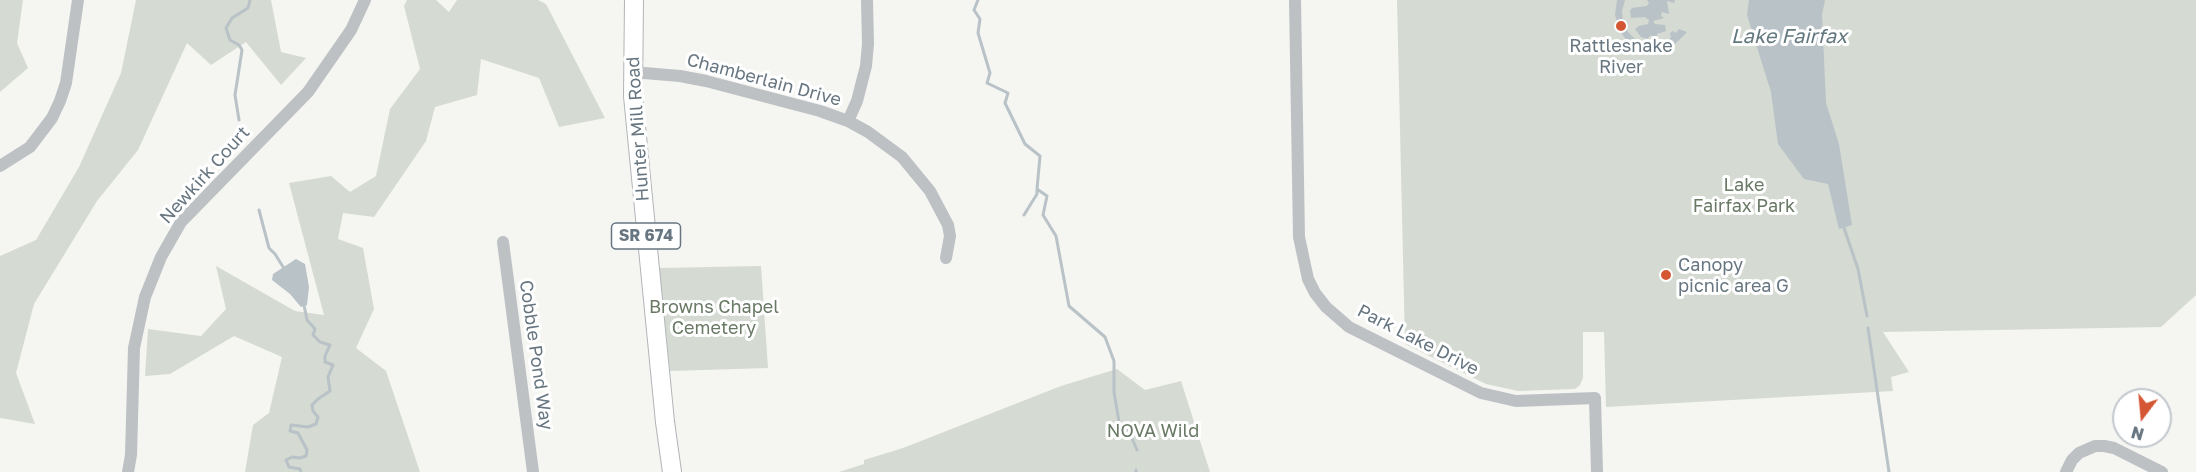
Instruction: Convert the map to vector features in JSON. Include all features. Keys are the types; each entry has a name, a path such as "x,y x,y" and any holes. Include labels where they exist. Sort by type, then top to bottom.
{"main road":[{"name":"Hunter Mill Road","path":"634,0 632,72 642,198 672,472"}],"street":[{"path":"0,166 30,147 52,118 60,101 66,83 78,0"},
{"name":"Newkirk Court","path":"128,472 131,455 134,348 145,297 160,257 181,222 308,92 351,30 365,0"},
{"path":"848,121 864,80 868,44 867,0"},
{"name":"Park Lake Drive","path":"1295,0 1299,237 1308,279 1326,307 1357,332 1481,393 1516,401 1595,398 1597,472"},
{"name":"Chamberlain Drive","path":"632,72 680,76 706,81 820,111 848,121 868,132 894,150 930,190 948,225 950,236 946,258"},
{"name":"Cobble Pond Way","path":"503,242 533,472"},
{"path":"2066,472 2072,460 2079,453 2095,446 2104,446 2114,448 2162,472"}],"green space":[{"path":"0,0 23,0 17,43 28,68 0,92"},
{"path":"136,0 271,0 281,52 306,58 281,85 246,42 211,65 187,43 138,150 97,201 34,304 16,373 35,424 0,418 0,256 36,240 79,167 121,73"},
{"path":"407,0 436,0 449,12 457,0 538,0 546,4 605,118 559,127 539,78 481,59 477,95 435,107 426,141 374,217 343,213 338,239 363,248 374,309 356,348 386,371 420,472 245,472 253,425 269,413 282,357 234,336 170,374 145,376 148,329 201,336 226,309 216,266 295,311 324,315 289,183 331,176 350,192 376,176 390,109 420,69 404,6"},
{"name":"Lake Fairfax Park","path":"1397,0 2196,0 2196,295 2161,327 1883,332 1909,372 1891,377 1893,391 1606,407 1604,332 1583,332 1583,378 1575,389 1518,391 1486,384 1405,344"},
{"name":"Browns Chapel Cemetery","path":"761,266 768,368 670,371 659,268"},
{"name":"NOVA Wild","path":"1117,369 1145,390 1181,381 1210,472 839,472 864,464 864,460 903,448 1061,386"}],"water":[{"name":"Rattlesnake River","path":"1617,0 1625,0 1622,11 1623,23 1638,42 1653,44 1654,41 1671,38 1670,33 1673,31 1676,33 1679,29 1687,32 1675,44 1642,54 1643,50 1630,45 1620,31 1615,15"},
{"path":"1647,0 1675,0 1674,3 1667,1 1669,14 1662,12 1661,16 1664,18 1653,21 1655,24 1665,25 1666,31 1657,34 1657,37 1653,38 1651,35 1647,39 1641,37 1635,29 1648,24 1649,20 1645,17 1631,18 1630,11 1632,8 1647,6 1649,3"},
{"name":"Lake Fairfax","path":"1749,0 1825,0 1822,15 1826,103 1839,144 1852,225 1839,229 1828,184 1804,179 1778,144 1771,92 1747,15"},
{"path":"296,259 305,264 309,287 307,305 301,307 290,294 272,280 273,274"}],"waterway":[{"path":"239,120 235,95 242,50 239,45 230,40 226,28 232,18 248,8 250,0"},
{"path":"978,0 974,10 980,19 978,33 990,73 987,83 1008,93 1005,103 1025,144 1040,156 1037,189 1047,196 1043,215 1056,236 1069,306 1105,337 1114,361 1114,392 1119,422 1128,429 1137,450"},
{"path":"1024,215 1037,194 1037,189"},
{"path":"259,210 269,248 285,270"},
{"path":"1844,228 1858,269 1867,316"},
{"path":"301,472 300,469 289,467 286,460 306,456 307,450 298,433 290,431 291,425 308,427 316,424 318,417 312,405 330,391 328,377 333,365 325,362 330,345 320,342 313,335 315,329 307,320 304,305"},
{"path":"1868,328 1889,472"}],"place":[{"name":"Rattlesnake River","path":"1621,26"},
{"name":"Canopy picnic area G","path":"1666,275"}]}
